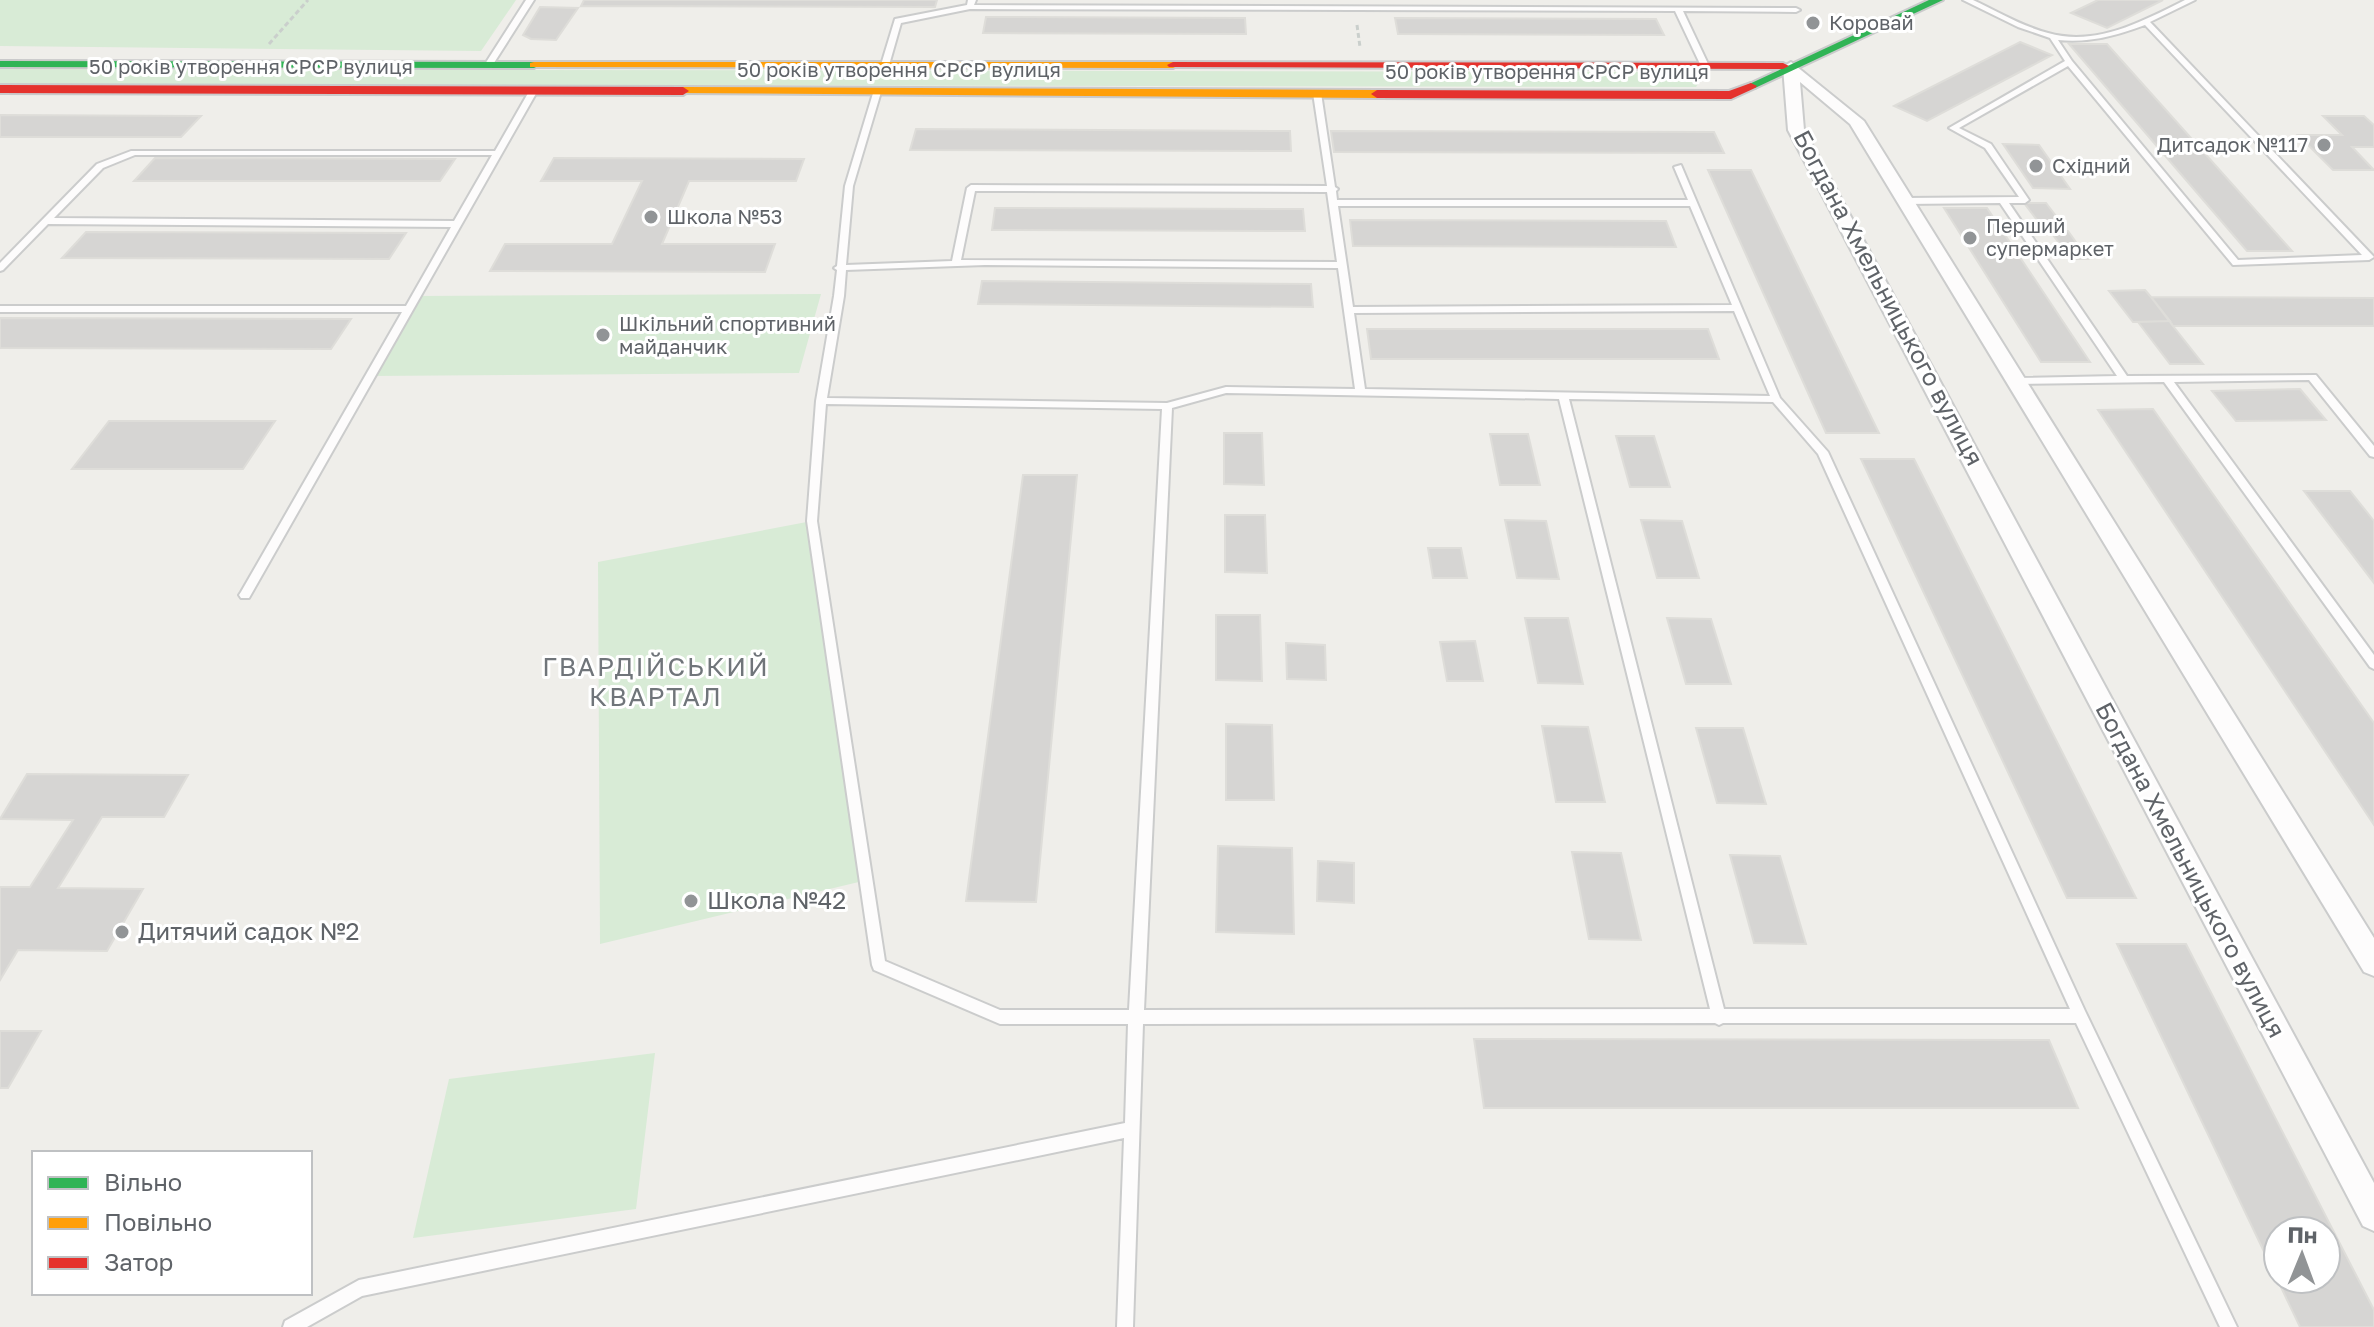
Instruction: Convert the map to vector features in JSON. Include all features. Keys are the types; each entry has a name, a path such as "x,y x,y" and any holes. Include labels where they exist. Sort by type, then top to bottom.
{"main road":[{"name":"50 років утворення СРСР вулиця","path":"0,89 1731,95 1938,0"},
{"name":"50 років утворення СРСР вулиця","path":"0,64 252,62 1791,67"}],"street":[{"name":"Богдана Хмельницького вулиця","path":"1791,67 1856,121 2374,963"},
{"name":"Богдана Хмельницького вулиця","path":"1791,67 1796,130 2374,1215"}],"lane":[{"path":"489,64 530,0"},
{"path":"1622,0 1626,9"},
{"path":"1967,0 2053,37 2105,36 2146,22 2191,0"},
{"path":"885,65 898,21 971,3 1796,10"},
{"path":"1678,9 1705,66"},
{"path":"2053,37 2069,62 2236,263 2369,257 2146,22"},
{"path":"1905,201 2025,200 1988,146 1953,128 2069,62"},
{"path":"245,595 405,309 534,90"},
{"path":"877,92 849,186 839,268 839,296 821,401 812,521 879,965 1000,1017 2080,1016"},
{"path":"1317,93 1334,189 1361,393"},
{"path":"0,268 100,166 134,153 497,153"},
{"path":"1678,167 1776,399 1823,452 2080,1016 2229,1327"},
{"path":"956,264 971,188 1334,189"},
{"path":"2003,200 2124,379"},
{"path":"1336,203 1694,203"},
{"path":"46,221 456,224"},
{"path":"839,268 956,264 1343,265"},
{"path":"1349,310 1738,308"},
{"path":"0,309 405,309"},
{"path":"2016,381 2312,377 2374,453"},
{"path":"2167,379 2374,664"},
{"path":"821,401 1167,406 1226,390 1776,399"},
{"path":"1563,396 1719,1018"},
{"path":"1125,1327 1136,1017 1167,406"},
{"path":"291,1327 359,1288 1132,1129"}],"path":[{"path":"252,62 308,0"},
{"path":"1355,8 1363,65"}],"green space":[{"path":"0,0 516,0 481,51 0,46"},
{"path":"0,69 1689,72 1701,80 1696,87 0,84"},
{"name":"Шкільний спортивний майданчик","path":"821,294 799,373 371,376 418,296"},
{"path":"812,521 867,880 600,944 598,562"},
{"path":"655,1053 636,1209 413,1238 449,1079"}],"building":[{"path":"584,0 937,0 935,7 581,6"},
{"path":"2098,0 2163,0 2107,28 2071,13"},
{"path":"540,7 578,8 556,40 531,39 523,35"},
{"path":"986,17 1245,18 1246,34 983,33"},
{"path":"1395,18 1656,19 1664,35 1398,34"},
{"path":"2020,42 2052,55 1927,121 1894,106"},
{"path":"2069,44 2107,44 2292,251 2247,251"},
{"path":"0,115 201,116 181,137 0,137"},
{"path":"2323,116 2364,116 2374,125 2374,147 2352,147 2374,170 2333,170 2298,135 2342,135"},
{"path":"916,129 1290,131 1291,151 910,150"},
{"path":"1331,131 1714,132 1724,153 1334,152"},
{"name":"Східний","path":"2003,144 2039,145 2070,189 2033,188"},
{"path":"155,158 455,159 440,181 134,181"},
{"path":"554,158 804,159 796,181 689,181 662,244 775,244 765,272 490,271 505,244 612,244 642,181 541,181"},
{"path":"1708,170 1751,170 1879,433 1826,433"},
{"path":"2024,203 2046,203 2062,224 2040,224"},
{"path":"995,208 1303,209 1305,231 992,230"},
{"path":"1944,208 1987,208 2090,362 2041,362"},
{"path":"1350,220 1666,221 1676,247 1353,246"},
{"path":"2050,231 2068,231 2088,259 2071,259"},
{"path":"86,232 406,233 389,259 62,258"},
{"path":"982,281 1311,284 1313,307 978,304"},
{"path":"2145,290 2170,321 2133,322 2109,291"},
{"path":"2151,297 2374,298 2374,326 2173,326"},
{"path":"0,318 351,319 331,349 0,348"},
{"path":"2170,321 2203,364 2170,364 2138,322"},
{"path":"1367,329 1708,329 1719,359 1371,359"},
{"path":"2300,389 2326,420 2236,421 2212,391"},
{"path":"2153,409 2374,723 2374,825 2098,410"},
{"path":"109,421 275,421 243,469 72,469"},
{"path":"1224,433 1262,433 1264,485 1224,484"},
{"path":"1490,434 1528,434 1540,485 1500,485"},
{"path":"1616,436 1654,436 1670,487 1630,487"},
{"path":"1861,459 1914,459 2136,898 2067,898"},
{"path":"1023,475 1077,475 1036,902 966,901"},
{"path":"2304,491 2350,491 2374,521 2374,583"},
{"path":"1225,515 1265,515 1267,573 1225,572"},
{"path":"1505,520 1546,521 1559,579 1517,578"},
{"path":"1641,520 1682,521 1699,578 1657,578"},
{"path":"1428,548 1461,548 1467,578 1433,578"},
{"path":"1216,615 1260,615 1262,681 1216,680"},
{"path":"1525,618 1568,618 1583,684 1538,683"},
{"path":"1667,618 1711,619 1731,684 1686,684"},
{"path":"1475,641 1483,681 1447,681 1440,642"},
{"path":"1286,643 1325,645 1326,680 1287,679"},
{"path":"1226,724 1272,725 1274,800 1226,800"},
{"path":"1542,726 1588,727 1605,802 1556,802"},
{"path":"1696,728 1743,728 1766,804 1717,803"},
{"path":"27,774 188,775 164,817 102,817 58,888 143,889 107,951 18,950 0,980 0,887 30,887 73,820 0,819"},
{"path":"1218,846 1292,848 1294,934 1216,932"},
{"path":"1572,852 1621,853 1641,940 1589,939"},
{"path":"1730,855 1780,856 1806,944 1754,943"},
{"path":"1318,861 1354,863 1354,903 1317,901"},
{"path":"2117,944 2186,944 2325,1215 2262,1215 2262,1247"},
{"path":"0,1031 41,1031 8,1088 0,1088"},
{"path":"1474,1039 2049,1040 2078,1108 1484,1108"},
{"path":"2342,1248 2374,1310 2374,1327 2300,1327 2285,1295 2342,1295"}],"traffic: fast":[{"path":"1751,86 1938,0"},
{"path":"0,64 534,65"}],"traffic: slow":[{"path":"534,65 1173,65"},
{"path":"683,91 1377,94"}],"traffic: jam":[{"path":"1173,65 1783,66"},
{"path":"1377,94 1731,95 1751,86"},
{"path":"0,89 683,91"}],"place":[{"name":"Коровай","path":"1813,23"},
{"name":"Дитсадок №117","path":"2324,145"},
{"name":"Східний","path":"2036,166"},
{"name":"Школа №53","path":"651,217"},
{"name":"Перший супермаркет","path":"1970,238"},
{"name":"Шкільний спортивний майданчик","path":"603,335"},
{"name":"Школа №42","path":"691,901"},
{"name":"Дитячий садок №2","path":"122,932"}],"district":[{"name":"ГВАРДІЙСЬКИЙ КВАРТАЛ","path":"656,682"}]}
